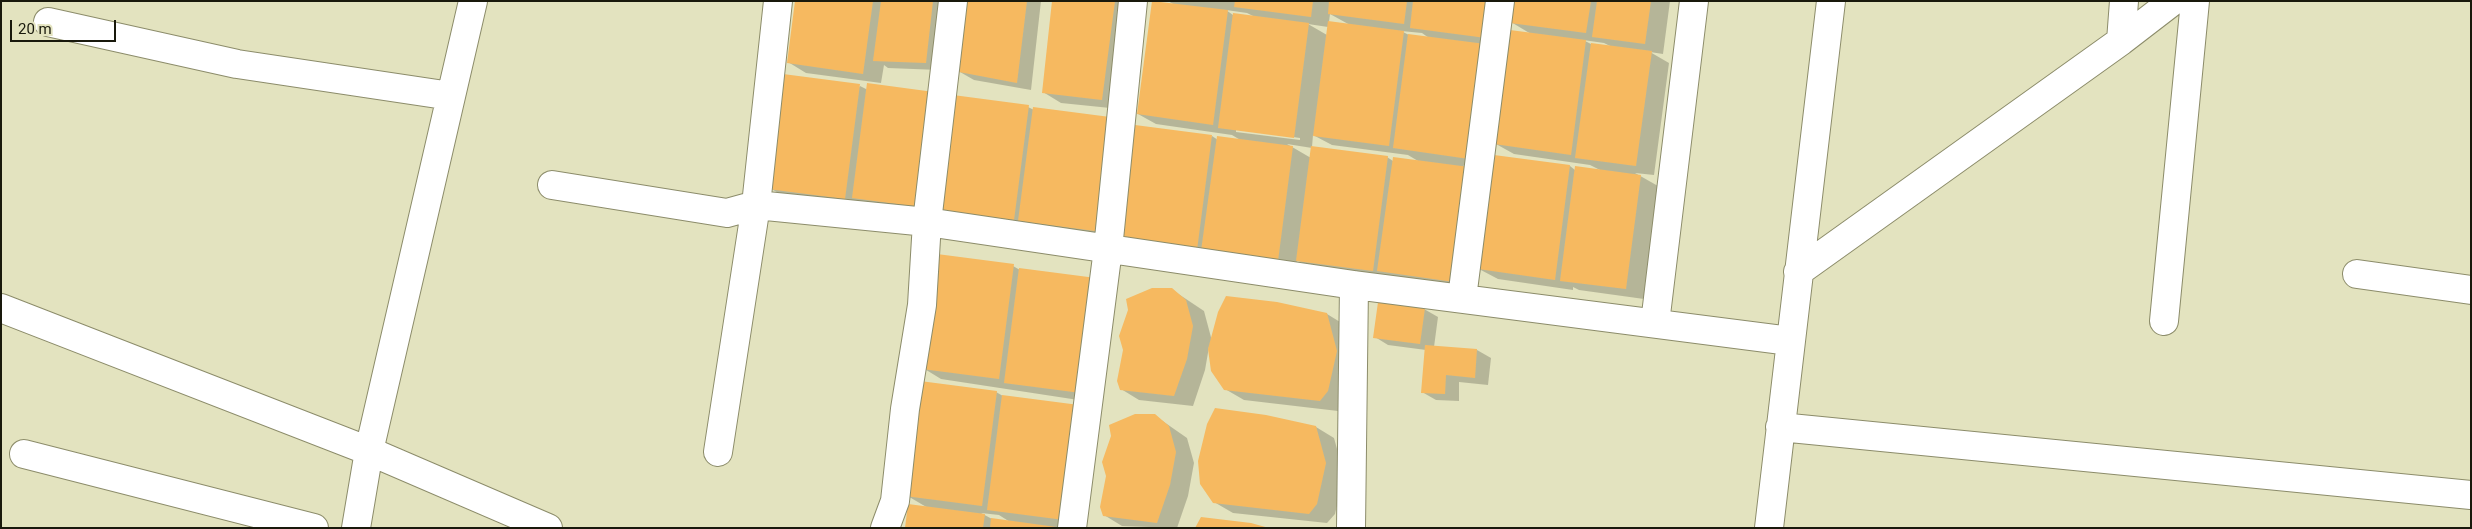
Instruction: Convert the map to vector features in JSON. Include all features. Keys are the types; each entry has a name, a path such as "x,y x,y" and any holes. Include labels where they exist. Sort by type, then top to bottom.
{"street":[{"path":"356,528 369,451 473,1"},
{"path":"718,452 756,205 778,1"},
{"path":"885,528 895,501 905,409 922,305 927,222 953,1"},
{"path":"1072,528 1108,249 1133,1"},
{"path":"1462,298 1500,1"},
{"path":"1655,323 1694,1"},
{"path":"1769,528 1831,1"},
{"path":"2120,41 2124,1"},
{"path":"1798,272 2173,1"},
{"path":"2164,321 2195,1"},
{"path":"48,22 237,64 451,96"},
{"path":"552,185 727,213 756,205 927,222 1354,285 1790,342"},
{"path":"2357,274 2471,290"},
{"path":"1351,528 1354,285"},
{"path":"1,308 369,451 548,528"},
{"path":"1780,427 2471,495"},
{"path":"24,454 314,528"}],"building":[{"path":"795,1 873,1 863,74 787,63"},
{"path":"881,1 933,1 926,63 873,61"},
{"path":"966,1 1027,1 1017,83 959,72"},
{"path":"1052,1 1115,1 1102,100 1042,93"},
{"path":"1152,1 1228,10 1213,125 1137,114"},
{"path":"1235,1 1313,1 1311,17 1234,7"},
{"path":"1329,1 1407,1 1404,24 1328,14"},
{"path":"1413,1 1491,1 1486,38 1410,28"},
{"path":"1513,1 1591,1 1586,33 1510,23"},
{"path":"1597,1 1651,1 1645,44 1592,37"},
{"path":"1233,13 1309,23 1294,138 1218,128"},
{"path":"1328,21 1404,31 1389,146 1313,136"},
{"path":"1510,30 1586,40 1571,155 1494,144"},
{"path":"1408,34 1485,44 1469,159 1393,148"},
{"path":"1591,43 1652,51 1636,166 1575,158"},
{"path":"783,74 860,84 845,199 768,189"},
{"path":"867,83 934,92 919,207 852,198"},
{"path":"953,95 1029,105 1014,220 937,210"},
{"path":"1033,107 1110,117 1095,231 1018,221"},
{"path":"1135,125 1212,135 1197,250 1120,239"},
{"path":"1217,136 1293,146 1278,261 1201,251"},
{"path":"1311,146 1388,156 1373,271 1296,261"},
{"path":"1494,155 1570,165 1555,280 1478,269"},
{"path":"1393,157 1469,167 1454,282 1377,271"},
{"path":"1575,166 1641,175 1626,289 1560,281"},
{"path":"937,254 1014,264 999,379 922,369"},
{"path":"1019,268 1096,278 1081,393 1004,383"},
{"path":"1152,288 1172,288 1186,300 1193,326 1187,359 1174,396 1120,390 1117,381 1123,350 1119,336 1128,310 1126,299"},
{"path":"1226,296 1277,302 1327,313 1337,351 1328,391 1320,401 1224,390 1211,371 1208,349 1218,312"},
{"path":"1378,302 1425,308 1420,344 1373,338"},
{"path":"1425,345 1477,349 1475,378 1446,375 1445,394 1421,393"},
{"path":"920,381 997,391 982,506 905,496"},
{"path":"1002,395 1079,405 1064,520 987,510"},
{"path":"1215,408 1266,415 1316,426 1326,463 1317,504 1309,514 1213,503 1200,484 1198,461 1207,424"},
{"path":"1135,414 1155,414 1169,426 1176,452 1170,485 1157,523 1103,516 1100,507 1106,476 1102,462 1111,436 1109,425"},
{"path":"908,504 985,514 983,528 905,528"},
{"path":"1201,517 1251,523 1269,528 1195,528"},
{"path":"991,518 1056,527 1056,528 990,528"}]}
